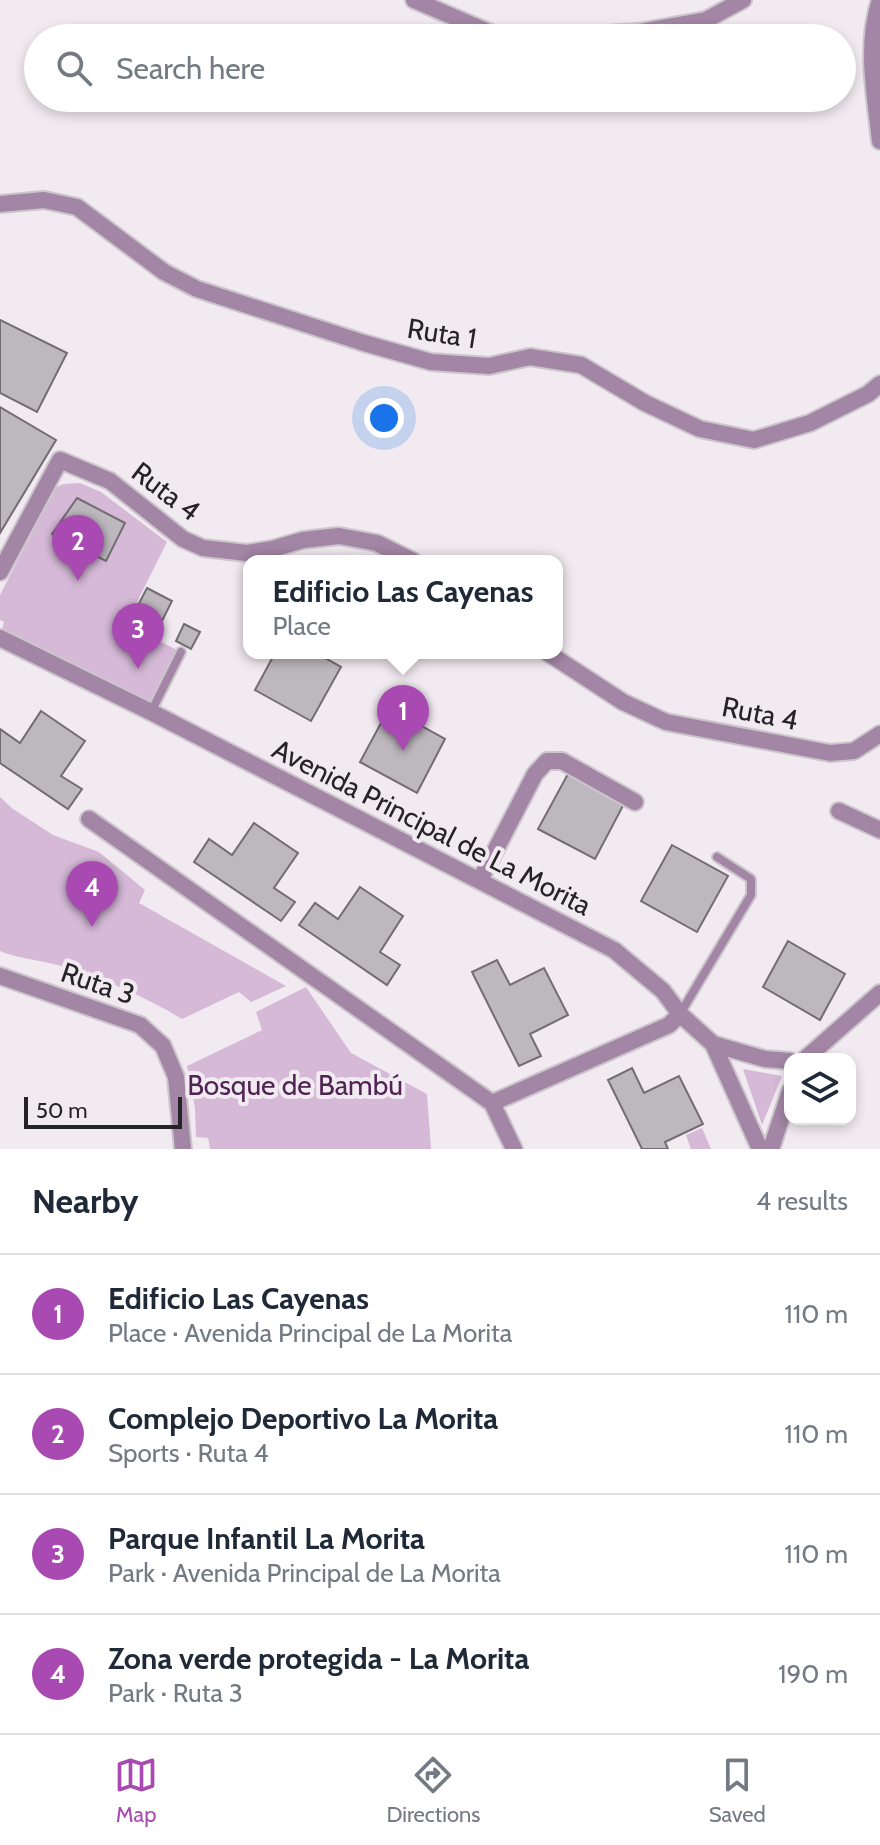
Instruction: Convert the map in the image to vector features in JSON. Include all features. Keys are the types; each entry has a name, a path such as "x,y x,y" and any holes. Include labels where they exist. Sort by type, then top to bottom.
{"street":[{"path":"414,0 470,24"},
{"path":"684,24 706,20 743,0"},
{"path":"880,0 875,14 872,74 880,141"},
{"name":"Ruta 1","path":"0,204 44,200 77,207 164,272 197,289 431,362 489,366 530,357 581,365 645,403 700,429 754,440 810,423 868,394 880,384"},
{"name":"Ruta 4","path":"0,572 60,460 110,481 183,539 203,548 247,553 303,540 339,536 377,543 401,555"},
{"name":"Avenida Principal de La Morita","path":"0,638 151,712 614,950 663,991 680,1014 713,1044 760,1149"},
{"name":"Ruta 4","path":"557,659 623,702 666,722 830,753 854,751 880,734"},
{"path":"480,880 535,774 547,761 562,761 635,802"},
{"path":"839,811 880,830"},
{"path":"89,819 492,1103 514,1149"},
{"name":"Ruta 3","path":"0,976 140,1025 163,1046 176,1077 183,1149"},
{"path":"812,1053 880,993"},
{"path":"492,1103 669,1025 680,1014"},
{"path":"713,1044 765,1059 784,1061"},
{"path":"771,1149 784,1109"}],"lane":[{"path":"151,712 181,652"},
{"path":"680,1014 751,895 751,879 717,857"}],"green space":[{"path":"80,483 101,492 167,542 126,624 181,652 151,712 0,638 4,622 0,620 0,595 55,488"},
{"path":"0,797 53,835 99,852 145,890 139,903 286,986 251,1002 239,992 182,1019 93,977 0,951"},
{"name":"Bosque de Bambú","path":"306,987 351,1053 427,1094 431,1149 210,1149 208,1138 196,1137 195,1108 187,1066 262,1030 256,1012"},
{"path":"743,1069 782,1076 762,1125"},
{"path":"702,1128 711,1149 691,1149 686,1135"}],"building":[{"path":"0,320 67,353 37,412 0,393"},
{"path":"0,407 56,440 0,533"},
{"path":"77,498 125,523 106,561 52,534"},
{"path":"147,588 172,601 161,623 135,611"},
{"path":"184,624 200,632 191,649 176,641"},
{"path":"272,659 327,659 341,667 311,721 255,690"},
{"path":"389,708 445,739 417,793 360,762"},
{"path":"41,711 85,741 61,776 82,789 68,809 0,763 0,729 20,743"},
{"path":"569,772 625,802 595,859 538,829"},
{"path":"254,823 298,853 274,888 295,902 281,921 194,862 209,839 232,855"},
{"path":"672,845 728,876 697,932 641,901"},
{"path":"360,887 403,916 380,952 400,965 387,985 299,925 315,903 338,919"},
{"path":"788,941 845,974 820,1020 763,987"},
{"path":"497,960 510,985 544,968 568,1015 530,1034 541,1056 519,1066 472,972"},
{"path":"632,1068 644,1093 679,1076 703,1124 665,1142 668,1149 642,1149 608,1080"}],"place":[{"name":"Complejo Deportivo La Morita","path":"78,581"},
{"name":"Parque Infantil La Morita","path":"138,669"},
{"name":"Edificio Las Cayenas","path":"403,751"},
{"name":"Zona verde protegida - La Morita","path":"92,927"}]}
